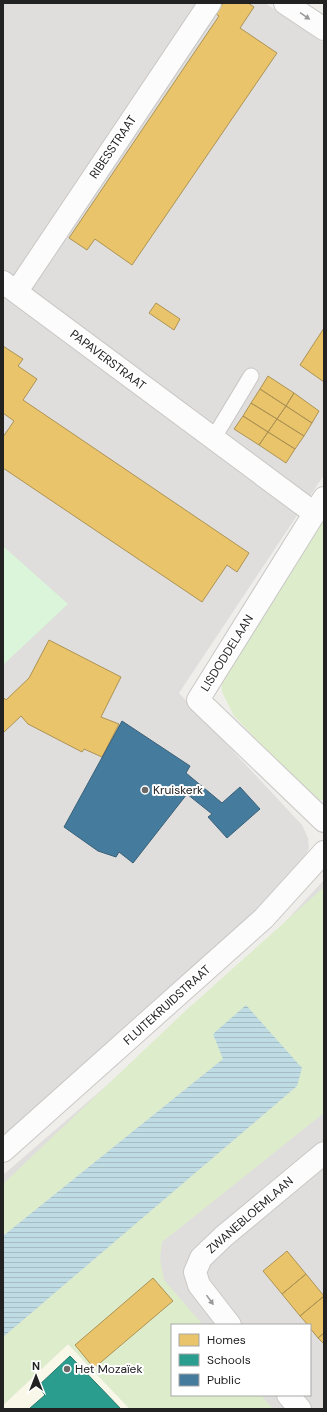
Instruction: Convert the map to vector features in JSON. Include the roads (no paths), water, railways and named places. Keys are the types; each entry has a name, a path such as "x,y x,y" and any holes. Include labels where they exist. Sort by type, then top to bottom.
{"street":[{"name":"RIBESSTRAAT","path":"10,287 210,3"},
{"path":"285,3 324,29"},
{"name":"PAPAVERSTRAAT","path":"10,287 213,439 319,506"},
{"name":"LISDODDELAAN","path":"319,506 198,700 324,821"},
{"name":"FLUITEKRUIDSTRAAT","path":"3,1151 264,918 324,852"},
{"name":"ZWANEBLOEMLAAN","path":"229,1324 199,1285 195,1272 201,1258 224,1236 324,1153"},
{"path":"289,1396 300,1409"}],"lane":[{"path":"213,439 251,376"}],"water":[{"path":"246,1005 302,1068 297,1086 3,1337 3,1236 223,1059 213,1034"}],"place":[{"name":"Kruiskerk","path":"145,790"},
{"name":"Het Mozaïek","path":"67,1369"}]}
